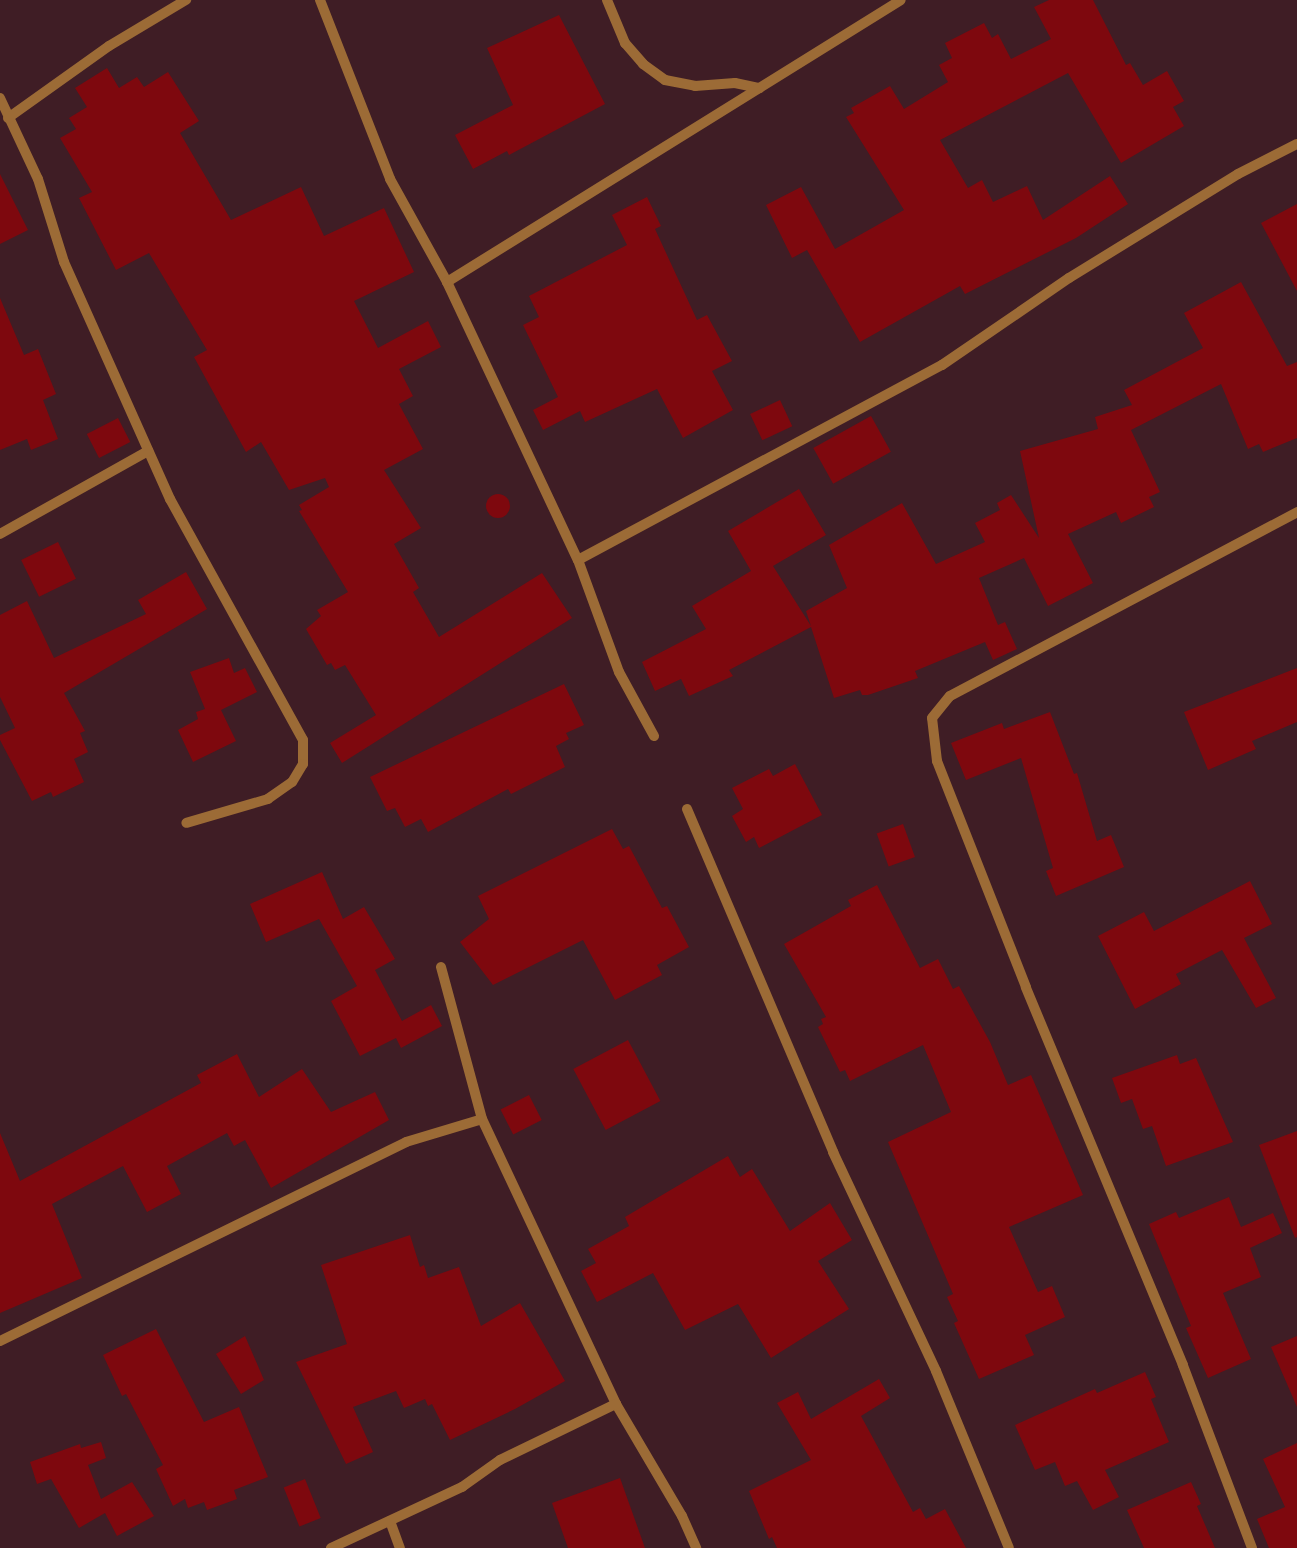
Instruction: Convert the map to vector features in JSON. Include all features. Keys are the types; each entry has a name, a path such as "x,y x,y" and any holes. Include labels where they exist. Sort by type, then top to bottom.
{"street":[{"path":"8,118 109,46 186,0"},
{"path":"320,0 390,179 447,282 578,560 619,672 654,736"},
{"path":"606,0 625,43 643,64 664,80 695,86 735,83 759,88"},
{"path":"447,282 901,0"},
{"path":"0,98 8,118 28,154 64,262 148,451 194,545 303,740 304,764 292,782 276,794 268,799 186,823"},
{"path":"578,560 942,365 1077,273 1238,174 1297,144"},
{"path":"0,534 148,451"},
{"path":"1252,1548 1183,1365 1026,987 937,761 932,740 932,718 950,696 1297,512"},
{"path":"687,809 833,1152 936,1372 1009,1548"},
{"path":"441,967 482,1119 616,1404 682,1516 696,1548"},
{"path":"0,1341 406,1142 482,1119"},
{"path":"330,1548 462,1487 500,1460 616,1404"},
{"path":"390,1521 400,1548"}],"building":[{"path":"1049,0 1093,0 1126,65 1130,63 1143,85 1167,71 1184,101 1173,107 1184,126 1121,163 1068,73 940,140 968,188 982,180 993,202 1027,186 1043,220 1110,176 1128,204 1076,238 965,294 960,286 860,342 807,250 792,258 766,205 801,187 835,249 904,210 846,117 854,113 851,108 890,86 904,109 948,82 939,65 952,58 945,43 984,23 992,38 998,34 1011,59 1051,39 1034,7"},
{"path":"559,15 605,104 509,155 507,151 473,169 455,135 513,105 487,48"},
{"path":"107,68 119,88 137,77 144,87 168,72 199,121 180,133 231,220 301,187 324,236 384,208 414,272 354,301 378,348 428,321 441,347 399,369 413,396 399,404 423,449 384,470 421,528 394,544 419,588 413,592 439,637 542,573 572,618 342,763 330,743 376,715 345,665 335,670 331,663 327,665 306,629 321,616 317,610 348,592 299,511 302,510 299,505 329,487 325,478 289,490 261,442 246,452 194,357 207,350 149,253 116,270 79,198 92,192 60,138 76,129 69,118 87,107 75,88"},
{"path":"0,174 28,230 0,244"},
{"path":"647,197 661,226 655,229 697,320 707,315 732,361 712,371 733,410 683,438 657,389 585,422 580,411 543,430 533,410 558,397 523,325 539,317 529,296 627,245 612,215"},
{"path":"1297,204 1297,291 1261,223"},
{"path":"1241,282 1287,366 1297,362 1297,438 1263,452 1259,444 1248,449 1221,384 1131,430 1160,492 1149,497 1154,507 1121,523 1116,512 1068,534 1093,583 1048,606 1024,558 979,578 998,625 1005,622 1017,649 993,660 985,642 915,671 918,678 868,695 862,695 860,690 834,698 811,627 729,670 733,676 689,696 681,679 655,691 642,662 706,629 692,606 751,571 728,531 799,489 826,535 773,566 811,626 806,611 847,588 829,545 902,503 936,564 985,542 975,523 1000,510 997,503 1011,495 1039,538 1020,451 1098,429 1095,417 1132,405 1124,390 1203,348 1184,313"},
{"path":"0,298 24,355 38,349 56,394 43,400 58,439 31,450 27,439 0,450"},
{"path":"780,400 792,426 762,440 750,414"},
{"path":"871,416 891,452 833,484 813,448"},
{"path":"118,418 130,442 99,458 87,434"},
{"path":"498,494 503,495 509,501 509,511 503,517 498,518 493,517 487,511 486,506 487,501 493,495"},
{"path":"58,542 76,579 39,597 21,560"},
{"path":"186,572 207,609 64,693 85,731 80,733 88,752 74,759 84,782 53,797 51,792 32,801 0,740 0,735 15,728 0,697 0,615 27,601 54,658 146,614 138,600"},
{"path":"229,658 234,673 245,668 257,692 221,710 236,741 193,762 178,730 198,719 196,712 205,709 190,672"},
{"path":"1297,668 1297,722 1252,741 1256,749 1208,770 1184,712"},
{"path":"564,684 584,725 566,733 569,739 556,746 565,767 511,794 508,789 428,832 421,819 405,827 395,808 387,811 370,777"},
{"path":"1050,712 1074,774 1077,773 1097,841 1111,835 1124,867 1056,896 1046,871 1053,868 1021,758 966,780 951,743 1002,723 1004,729"},
{"path":"795,764 822,815 759,848 754,837 746,842 732,816 743,809 732,788 769,769 773,776"},
{"path":"903,824 915,857 889,866 877,834"},
{"path":"612,829 623,849 629,846 662,908 667,906 689,947 657,965 662,975 615,1000 583,940 493,985 460,942 489,919 478,896"},
{"path":"322,872 343,919 364,907 395,959 375,970 402,1021 431,1005 442,1026 401,1048 396,1038 360,1056 331,1001 357,986 319,919 266,942 250,904"},
{"path":"1250,881 1272,924 1244,938 1276,998 1256,1008 1222,950 1176,974 1181,984 1135,1009 1098,936 1144,912 1154,931"},
{"path":"877,885 920,968 938,959 953,989 959,986 990,1042 1008,1085 1031,1075 1083,1195 1009,1227 1038,1292 1052,1286 1065,1317 1025,1335 1034,1355 979,1379 954,1323 958,1321 947,1297 953,1294 888,1142 951,1112 923,1045 850,1081 845,1070 840,1072 818,1027 823,1024 821,1019 826,1017 784,944 851,906 848,900"},
{"path":"628,1040 660,1101 606,1130 573,1069"},
{"path":"237,1054 259,1097 302,1069 331,1112 375,1092 389,1120 271,1188 245,1140 234,1146 227,1133 167,1166 181,1194 147,1212 123,1166 52,1204 82,1278 0,1313 0,1133 20,1181 201,1083 197,1075"},
{"path":"1177,1055 1180,1064 1196,1058 1233,1142 1166,1166 1152,1126 1143,1129 1132,1099 1121,1103 1112,1078"},
{"path":"529,1095 542,1120 513,1134 500,1110"},
{"path":"1297,1131 1297,1237 1295,1238 1259,1145"},
{"path":"728,1156 740,1177 752,1169 790,1231 830,1203 852,1240 818,1261 849,1309 771,1358 738,1304 685,1330 653,1273 597,1302 581,1271 596,1263 588,1249 629,1226 625,1217"},
{"path":"1229,1197 1241,1227 1273,1213 1282,1233 1250,1248 1261,1277 1223,1293 1251,1359 1208,1378 1186,1328 1191,1326 1149,1224 1176,1212 1179,1218"},
{"path":"410,1235 420,1267 424,1265 428,1278 459,1267 481,1326 520,1303 565,1381 515,1409 450,1440 432,1404 428,1406 425,1399 404,1408 396,1391 353,1407 373,1452 346,1464 296,1362 347,1344 321,1265"},
{"path":"156,1329 204,1422 239,1407 268,1477 234,1490 237,1499 207,1510 204,1502 188,1508 185,1499 173,1506 156,1469 163,1465 126,1394 122,1396 103,1355"},
{"path":"245,1336 264,1380 241,1394 216,1354"},
{"path":"1297,1336 1297,1407 1271,1347"},
{"path":"1145,1372 1156,1397 1151,1399 1169,1442 1105,1470 1119,1497 1093,1510 1077,1481 1065,1486 1055,1462 1035,1470 1015,1425 1095,1389 1097,1393"},
{"path":"879,1379 890,1398 861,1416 913,1512 920,1508 926,1519 945,1509 966,1548 777,1548 772,1537 769,1539 749,1491 811,1460 777,1403 798,1392 811,1419"},
{"path":"101,1442 106,1458 88,1465 101,1499 132,1482 154,1516 117,1536 105,1513 79,1528 51,1479 37,1484 30,1462 80,1444 81,1448"},
{"path":"1297,1443 1297,1548 1269,1548 1257,1519 1285,1507 1263,1459"},
{"path":"620,1478 645,1548 568,1548 552,1503"},
{"path":"305,1479 321,1518 299,1527 284,1488"},
{"path":"1191,1482 1201,1504 1197,1506 1215,1548 1144,1548 1127,1510"}]}
